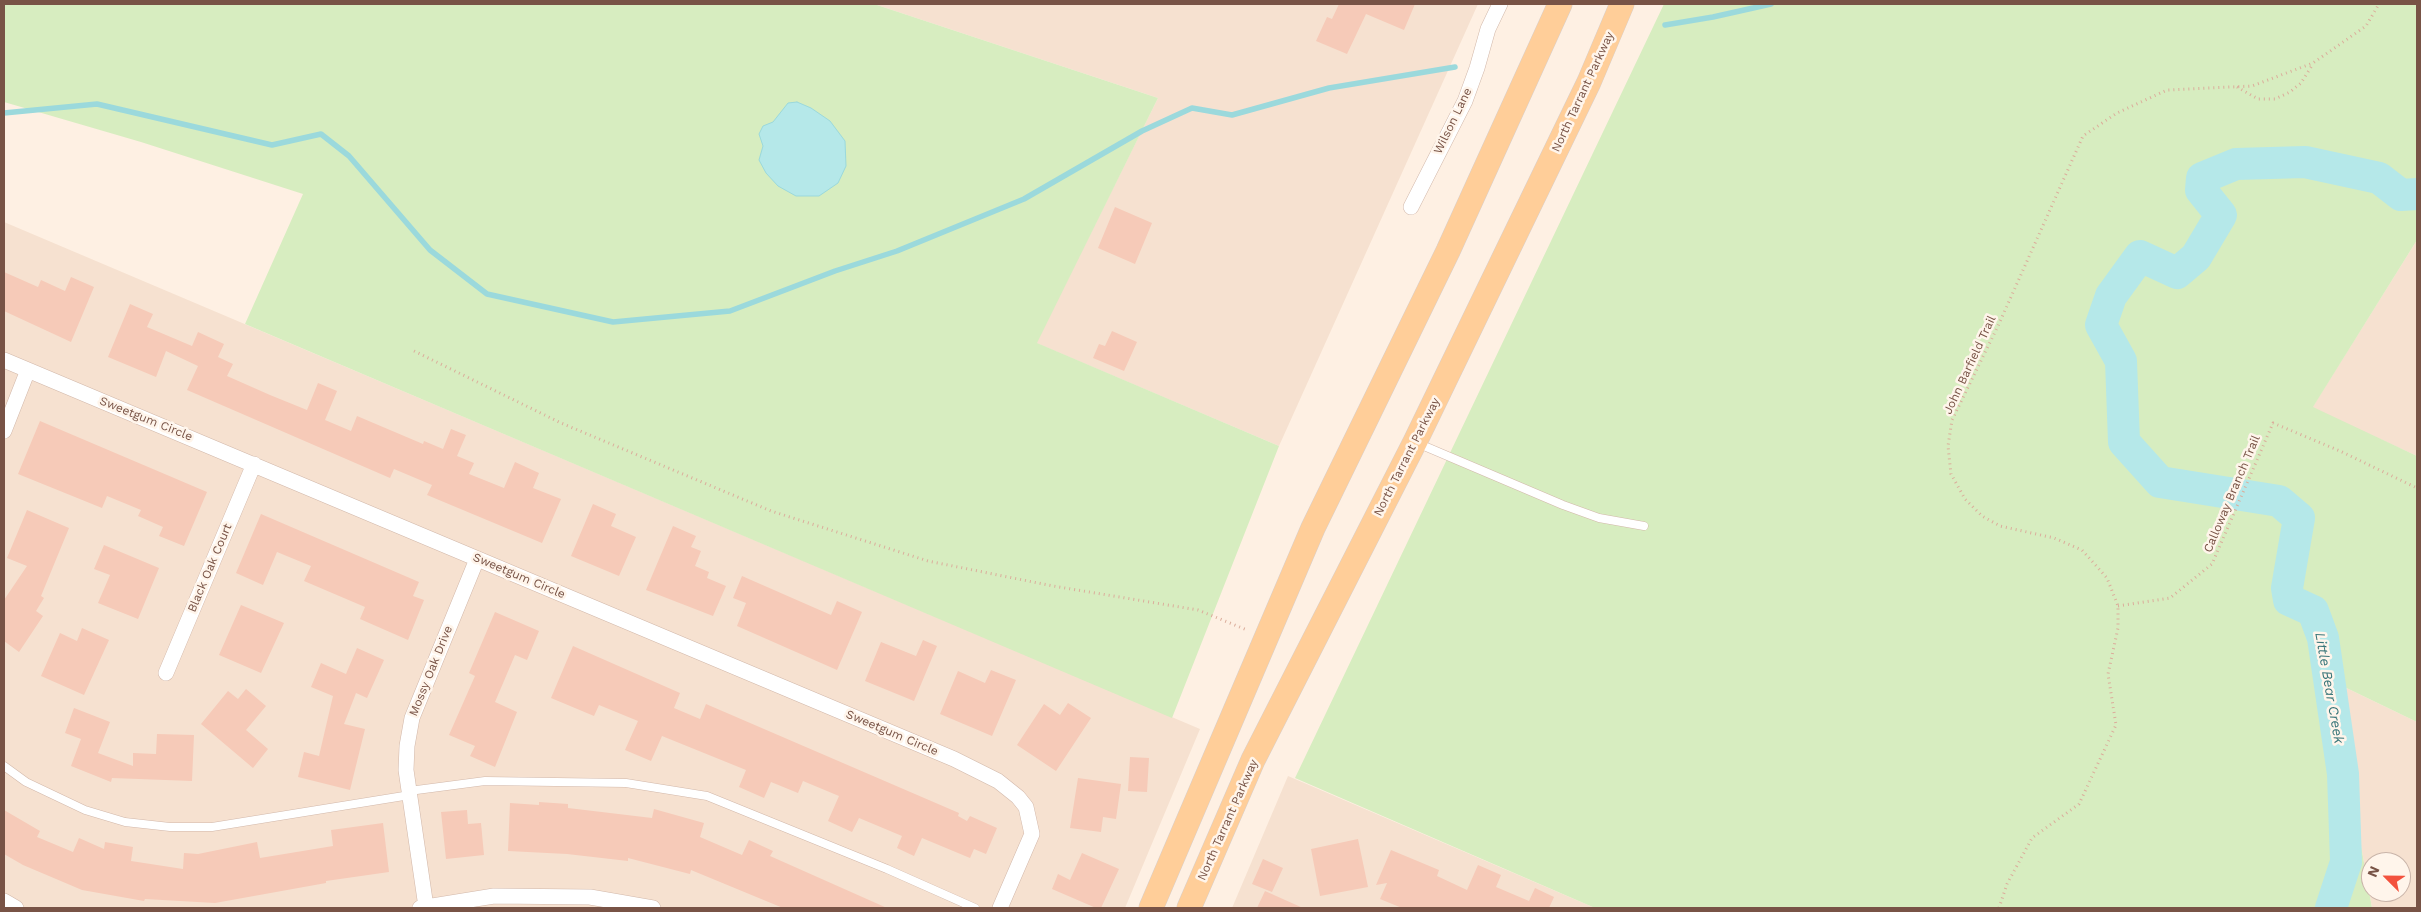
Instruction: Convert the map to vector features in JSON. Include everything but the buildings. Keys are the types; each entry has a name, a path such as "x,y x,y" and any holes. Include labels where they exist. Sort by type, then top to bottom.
{"main road":[{"path":"1151,908 1323,506 1448,251 1560,4"},
{"name":"North Tarrant Parkway","path":"1189,908 1253,760 1415,442 1589,82 1622,4"}],"street":[{"name":"Wilson Lane","path":"1411,207 1465,101 1488,29 1500,4"},
{"name":"Sweetgum Circle","path":"4,360 954,759 998,781 1026,807 1032,834 1000,908"},
{"path":"4,430 28,370"},
{"name":"Black Oak Court","path":"166,673 254,464"},
{"name":"Mossy Oak Drive","path":"423,908 410,793 407,746 412,718 477,559"},
{"path":"423,908 494,896 590,897 653,908"},
{"path":"4,901 16,908"}],"lane":[{"path":"1415,442 1563,505 1600,518 1644,526"},
{"path":"4,766 26,782 85,810 125,822 170,827 212,827 485,781 626,782 707,796 975,908"}],"path":[{"name":"John Barfield Trail","path":"1999,908 2007,884 2032,838 2079,804 2116,725 2108,674 2118,628 2118,606 2108,578 2082,550 2054,538 2000,526 1982,516 1965,499 1951,474 1948,446 1952,420 1998,326 2084,136 2117,113 2167,90 2252,86 2314,63 2366,26 2379,4"},
{"path":"2236,87 2258,99 2275,99 2290,92 2300,83 2314,63"},
{"path":"414,351 561,423 771,511 928,561 1053,586 1198,610 1266,637"},
{"name":"Calloway Branch Trail","path":"2118,606 2170,598 2212,564 2273,424 2340,451 2417,488"}],"shaded area":[{"path":"874,4 1478,4 1279,446 1036,343 1158,98"},
{"path":"4,222 1200,729 1125,908 4,908"},
{"path":"2417,240 2417,456 2312,408"},
{"path":"2332,681 2417,722 2417,908 2372,908 2371,902 2411,902 2411,852 2362,852"},
{"path":"1288,776 1595,908 1232,908"}],"green space":[{"path":"4,4 874,4 1158,98 1037,343 1279,446 1172,718 245,324 303,194 141,142 4,102"},
{"path":"1664,4 2417,4 2417,240 2313,407 2417,456 2417,722 2332,681 2362,852 2361,902 2371,902 2372,908 1595,908 1295,778"}],"water":[{"path":"797,102 811,108 830,121 845,141 846,166 838,183 819,196 796,196 778,186 766,173 759,160 763,146 759,134 763,126 773,122 788,103"}],"waterway":[{"path":"1665,25 1771,4"},
{"path":"4,113 97,104 272,145 321,134 349,156 430,250 487,294 613,322 730,311 835,271 897,251 1024,199 1142,131 1192,108 1232,115 1329,88 1455,67"},
{"name":"Little Bear Creek","path":"2331,908 2346,862 2343,774 2323,638 2313,611 2289,600 2287,588 2299,518 2279,501 2160,482 2124,442 2121,361 2101,325 2111,296 2140,256 2177,273 2196,257 2221,215 2201,190 2202,178 2236,164 2305,162 2379,178 2401,195 2417,194"}]}
